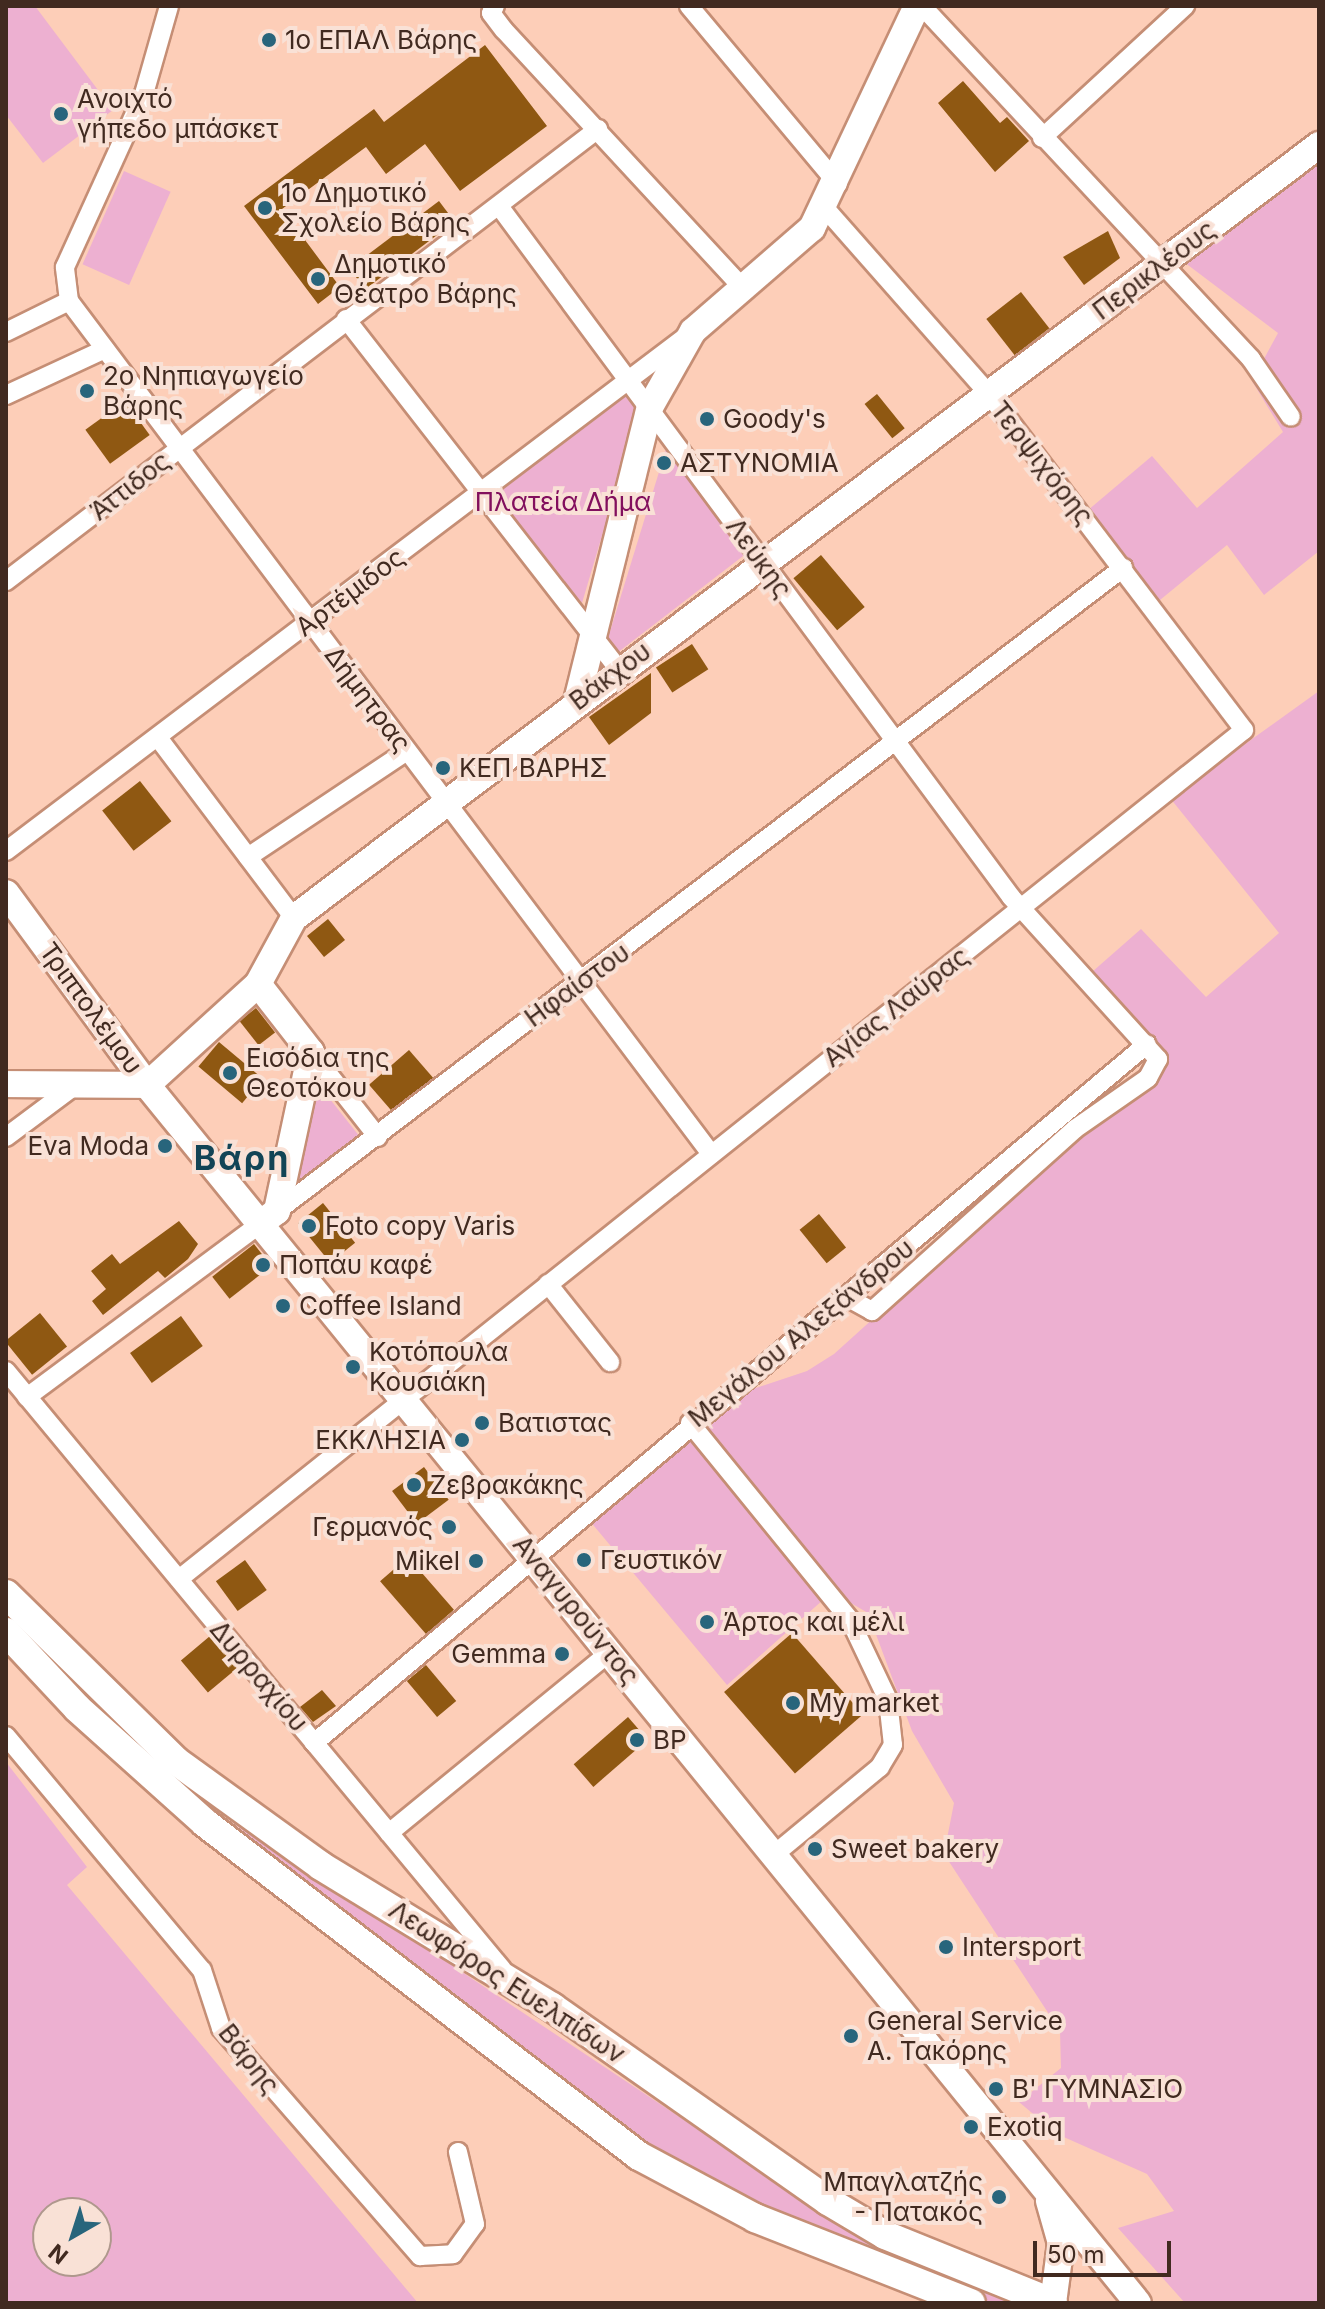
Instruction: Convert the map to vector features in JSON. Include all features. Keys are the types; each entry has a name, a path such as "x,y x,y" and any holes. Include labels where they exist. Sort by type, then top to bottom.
{"main road":[{"path":"577,701 650,407 693,331 792,247 825,208 919,6"},
{"name":"Περικλέους","path":"988,393 1319,145"},
{"name":"Βάκχου","path":"147,1085 258,984 294,918 988,393"},
{"name":"Τριπτολέμου","path":"6,893 147,1085"},
{"path":"258,984 311,1052 268,1217"},
{"path":"6,1084 147,1085"},
{"name":"Αναγυρούντος","path":"147,1085 268,1217 403,1399 1035,2169 1138,2303"},
{"name":"Λεωφόρος Ευελπίδων","path":"6,1594 125,1718 187,1770 321,1866 512,1982 839,2208 885,2235 1053,2303"},
{"name":"Λεωφόρος Ευελπίδων","path":"6,1632 77,1708 205,1823 639,2156 755,2218 971,2303"},
{"name":"Αναγυρούντος","path":"1035,2169 1061,2243 1053,2303"}],"street":[{"path":"6,332 69,301 65,267 144,94 169,6"},
{"path":"689,6 838,184"},
{"path":"919,6 1158,267 1251,359 1291,417"},
{"path":"1042,138 1185,6"},
{"path":"493,10 742,287"},
{"name":"Άττιδος","path":"6,581 598,129"},
{"name":"Λεύκης","path":"499,206 650,407 761,563 1023,906"},
{"name":"Τερψιχόρης","path":"825,208 988,393 1244,730"},
{"name":"Δήμητρας","path":"69,301 711,1154"},
{"path":"346,319 619,670"},
{"name":"Αρτέμιδος","path":"6,851 159,739 693,331"},
{"path":"6,395 105,349"},
{"name":"Ηφαίστου","path":"27,1397 582,983 1123,568"},
{"name":"Αγίας Λαύρας","path":"179,1579 1244,730"},
{"path":"159,739 294,918"},
{"path":"248,857 407,751"},
{"path":"849,1298 872,1311 1075,1129 1148,1078 1158,1059 1023,906"},
{"name":"Μεγάλου Αλεξάνδρου","path":"314,1743 690,1423 849,1298 1147,1044"},
{"path":"311,1052 378,1137"},
{"path":"6,1137 77,1084"},
{"path":"548,1284 610,1362"},
{"name":"Δυρραχίου","path":"6,1371 512,1982"},
{"path":"690,1423 850,1620 888,1700 893,1745 880,1767 776,1853"},
{"path":"389,1833 610,1652"},
{"name":"Βάρης","path":"6,1736 202,1970 221,2028 420,2256 453,2254 475,2224 458,2152"}],"green space":[{"path":"6,6 35,6 113,110 43,163 6,115"},
{"path":"1319,163 1319,551 1264,595 1227,545 1160,600 1087,511 1152,456 1197,508 1283,432 1252,381 1278,333 1176,256"},
{"path":"124,171 171,192 129,285 83,264"},
{"name":"Πλατεία Δήμα","path":"626,394 639,411 582,603 492,495"},
{"name":"Πλατεία Δήμα","path":"667,446 747,553 617,653 608,638"},
{"path":"1319,691 1319,2303 1185,2303 1118,2228 1174,2211 1147,2174 1057,2134 1019,2102 1061,2068 1060,2031 944,1854 954,1803 912,1731 868,1613 832,1592 727,1685 589,1520 735,1395 807,1371 834,1354 1163,1057 1092,972 1141,929 1206,997 1279,933 1170,798"},
{"path":"318,1084 360,1137 300,1183 292,1169"},
{"path":"6,1762 87,1867 67,1885 418,2303 6,2303"},
{"path":"210,1804 843,2226 1009,2303 989,2303 834,2243 684,2175 548,2079"}],"building":[{"path":"485,45 547,126 460,191 425,144 386,174 366,147 282,209 340,287 318,304 244,206 374,109 384,122"},
{"path":"963,81 1000,123 1007,117 1029,141 995,172 938,103"},
{"path":"439,201 455,222 365,289 350,268"},
{"path":"1108,231 1120,258 1084,285 1063,257"},
{"path":"1021,292 1049,328 1015,355 986,319"},
{"path":"877,394 905,428 892,438 865,404"},
{"name":"2ο Νηπιαγωγείο Βάρης","path":"125,401 150,435 110,464 85,430"},
{"path":"821,555 865,607 837,630 793,578"},
{"path":"692,644 708,669 672,693 656,667"},
{"path":"651,673 651,713 609,745 589,717"},
{"path":"140,781 171,821 134,851 102,811"},
{"path":"328,919 345,940 324,957 307,936"},
{"path":"256,1008 275,1032 259,1045 239,1021"},
{"name":"Εισόδια της Θεοτόκου","path":"219,1042 263,1079 242,1103 198,1067"},
{"path":"409,1050 433,1078 393,1113 369,1085"},
{"path":"323,1203 355,1243 330,1263 298,1223"},
{"path":"819,1214 846,1247 827,1263 800,1230"},
{"path":"179,1221 198,1244 188,1259 165,1278 158,1271 103,1315 92,1301 106,1289 91,1271 112,1254 120,1264"},
{"path":"254,1244 271,1266 229,1299 212,1277"},
{"path":"40,1313 67,1346 32,1375 6,1341"},
{"path":"181,1316 203,1346 152,1383 130,1353"},
{"path":"424,1467 449,1500 417,1524 392,1491"},
{"path":"408,1557 454,1610 426,1634 380,1581"},
{"path":"245,1560 267,1590 238,1611 216,1581"},
{"name":"My market","path":"792,1633 863,1715 795,1774 724,1692"},
{"path":"210,1636 237,1668 208,1693 181,1660"},
{"path":"426,1665 456,1701 437,1717 407,1681"},
{"path":"322,1690 336,1706 313,1722 300,1707"},
{"path":"628,1717 648,1740 593,1787 574,1764"}],"place":[{"name":"1ο ΕΠΑΛ Βάρης","path":"269,40"},
{"name":"Ανοιχτό γήπεδο μπάσκετ","path":"61,114"},
{"name":"1ο Δημοτικό Σχολείο Βάρης","path":"265,208"},
{"name":"Δημοτικό Θέατρο Βάρης","path":"318,279"},
{"name":"2ο Νηπιαγωγείο Βάρης","path":"87,391"},
{"name":"Goody's","path":"707,419"},
{"name":"ΑΣΤΥΝΟΜΙΑ","path":"664,463"},
{"name":"ΚΕΠ ΒΑΡΗΣ","path":"443,768"},
{"name":"Εισόδια της Θεοτόκου","path":"230,1073"},
{"name":"Eva Moda","path":"165,1146"},
{"name":"Foto copy Varis","path":"309,1226"},
{"name":"Ποπάυ καφέ","path":"263,1265"},
{"name":"Coffee Island","path":"283,1306"},
{"name":"Κοτόπουλα Κουσιάκη","path":"353,1367"},
{"name":"Βατιστας","path":"482,1423"},
{"name":"ΕΚΚΛΗΣΙΑ","path":"462,1440"},
{"name":"Ζεβρακάκης","path":"414,1485"},
{"name":"Γερμανός","path":"449,1527"},
{"name":"Γευστικόν","path":"584,1560"},
{"name":"Mikel","path":"476,1561"},
{"name":"Άρτος και μέλι","path":"707,1622"},
{"name":"Gemma","path":"562,1654"},
{"name":"My market","path":"793,1703"},
{"name":"BP","path":"637,1740"},
{"name":"Sweet bakery","path":"815,1849"},
{"name":"Intersport","path":"946,1947"},
{"name":"General Service Α. Τακόρης","path":"851,2036"},
{"name":"Β' ΓΥΜΝΑΣΙΟ","path":"996,2089"},
{"name":"Exotiq","path":"971,2127"},
{"name":"Μπαγλατζής - Πατακός","path":"999,2197"}],"district":[{"name":"Βάρη","path":"242,1158"}]}
